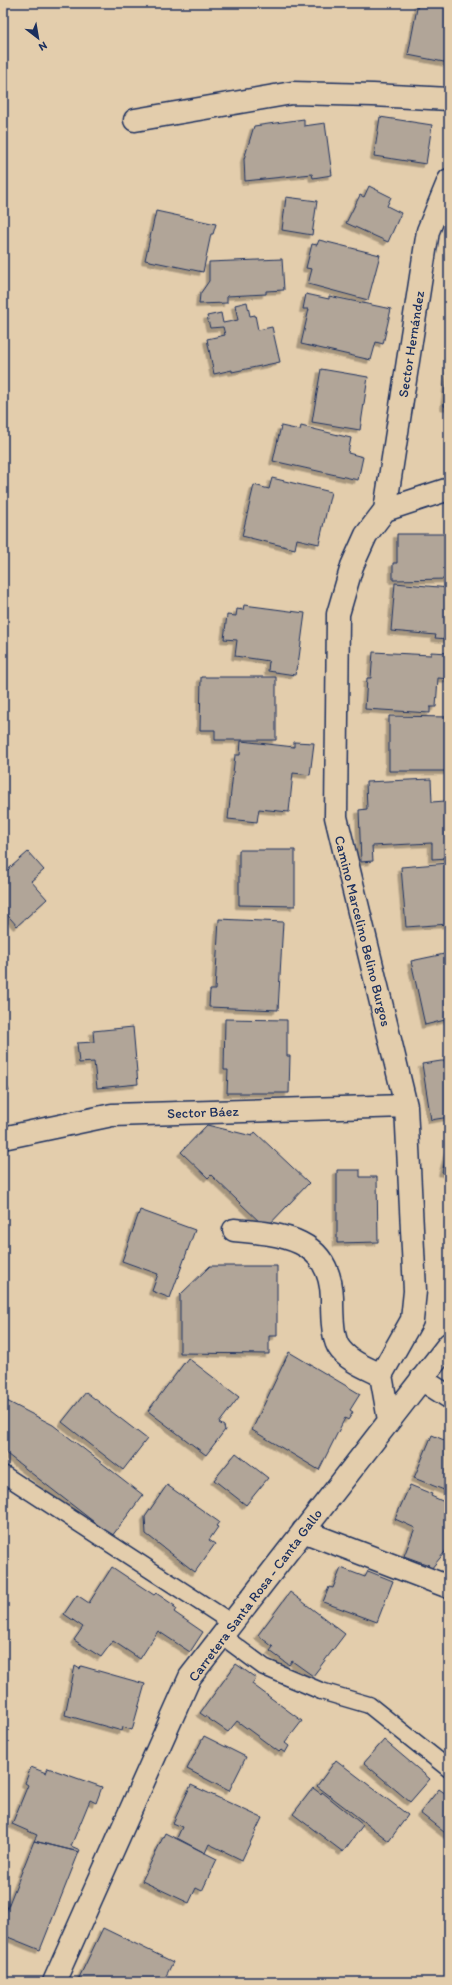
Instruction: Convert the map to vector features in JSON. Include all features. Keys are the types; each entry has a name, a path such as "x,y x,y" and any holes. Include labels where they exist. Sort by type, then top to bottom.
{"street":[{"path":"135,120 292,93 372,95 449,100"},
{"name":"Sector Hernández","path":"385,510 428,231 449,180"},
{"path":"385,510 449,489"},
{"name":"Camino Marcelino Belino Burgos","path":"381,1375 412,1320 415,1291 406,1106 336,817 338,614 352,566 360,547 366,535 385,510"},
{"name":"Sector Báez","path":"3,1138 112,1115 406,1106"},
{"path":"234,1230 275,1234 314,1251 327,1269 332,1291 333,1321 338,1346 351,1359 381,1375 389,1420"},
{"name":"Carretera Santa Rosa - Canta Gallo","path":"54,1982 190,1678 449,1344"},
{"path":"421,1379 449,1398"},
{"path":"303,1531 449,1587"}],"lane":[{"path":"3,1474 227,1630 264,1667 321,1691 369,1705 449,1770"}],"building":[{"path":"418,3 449,3 449,63 408,55"},
{"path":"380,117 432,125 426,164 374,156"},
{"path":"304,119 304,126 325,123 332,175 313,178 312,174 245,181 244,159 254,126"},
{"path":"369,186 391,197 387,206 401,213 388,242 346,223 360,195 364,197"},
{"path":"286,197 317,201 312,235 282,230"},
{"path":"156,211 216,224 213,234 211,234 203,272 145,260"},
{"path":"319,240 380,255 368,300 308,284 312,269 306,268 312,244 317,245"},
{"path":"282,259 284,290 266,291 266,294 227,296 227,303 199,304 200,294 209,281 209,262"},
{"path":"306,294 329,299 329,296 391,309 383,344 376,342 371,360 301,344 309,309 303,309"},
{"path":"247,302 250,316 255,315 258,330 272,327 280,362 232,372 232,370 214,374 207,339 225,335 223,327 210,328 207,316 221,313 223,323 238,320 235,305"},
{"path":"449,361 449,407 444,406"},
{"path":"321,369 368,377 360,430 312,422"},
{"path":"281,426 300,430 301,426 351,438 348,453 363,457 358,480 273,461"},
{"path":"272,478 331,492 319,544 297,539 295,549 242,536 254,485 269,489"},
{"path":"397,534 449,534 449,579 393,580 393,563 397,563"},
{"path":"395,583 449,588 449,639 435,638 436,635 391,631"},
{"path":"244,605 305,613 298,665 295,675 268,671 269,661 235,656 237,640 224,639 227,615 236,616 237,609 243,610"},
{"path":"373,652 431,655 431,652 449,653 449,679 438,678 436,707 430,707 430,713 365,709 367,678 371,678"},
{"path":"201,677 276,677 276,740 215,740 215,730 200,730"},
{"path":"389,716 449,717 449,771 389,771"},
{"path":"241,741 294,747 294,742 314,743 310,775 293,773 289,812 259,809 257,822 228,819 235,755 240,755"},
{"path":"431,779 432,802 445,801 446,838 449,838 449,858 432,859 432,843 372,846 373,861 361,862 359,810 367,809 366,782"},
{"path":"239,850 295,850 295,906 239,905"},
{"path":"28,852 44,870 31,881 47,899 17,926 3,910 3,874"},
{"path":"449,863 449,924 406,927 401,867"},
{"path":"219,919 283,922 278,1010 209,1007 210,990 215,990"},
{"path":"449,953 449,1019 425,1025 411,961"},
{"path":"225,1019 287,1020 287,1056 290,1056 289,1093 227,1093 228,1070 224,1070"},
{"path":"133,1027 138,1084 97,1088 94,1062 79,1063 77,1043 94,1042 93,1031"},
{"path":"449,1061 449,1117 431,1120 422,1064"},
{"path":"3,1076 9,1091 3,1093"},
{"path":"207,1125 252,1136 255,1132 309,1183 266,1228 211,1175 208,1178 181,1152"},
{"path":"449,1146 449,1174 442,1172"},
{"path":"337,1170 360,1170 360,1177 377,1177 378,1242 337,1243"},
{"path":"140,1210 195,1230 170,1298 152,1291 158,1274 122,1261"},
{"path":"210,1266 277,1266 277,1336 269,1336 269,1354 180,1353 180,1295"},
{"path":"289,1352 360,1394 350,1410 353,1412 348,1420 345,1418 319,1470 252,1430"},
{"path":"188,1358 239,1397 219,1423 224,1426 225,1430 206,1455 148,1411"},
{"path":"86,1392 147,1439 123,1470 62,1422"},
{"path":"3,1399 53,1425 143,1495 112,1536 3,1451"},
{"path":"432,1435 449,1442 449,1492 414,1478"},
{"path":"236,1453 268,1478 246,1505 214,1480"},
{"path":"167,1485 219,1522 216,1526 218,1527 209,1540 215,1544 195,1572 146,1534 145,1517"},
{"path":"410,1485 432,1494 431,1496 449,1504 449,1547 431,1569 428,1566 429,1565 404,1556 415,1528 395,1519"},
{"path":"112,1567 154,1595 156,1593 175,1606 173,1607 176,1609 174,1612 203,1632 190,1652 158,1631 140,1659 113,1641 101,1657 74,1640 83,1627 64,1614 77,1595 89,1603"},
{"path":"341,1568 365,1577 368,1571 393,1581 377,1622 323,1602 329,1587 333,1588"},
{"path":"290,1592 345,1634 313,1676 292,1661 289,1665 270,1651 273,1647 258,1635"},
{"path":"236,1664 256,1678 252,1684 302,1721 285,1743 289,1746 285,1753 281,1750 279,1752 237,1721 228,1732 200,1713"},
{"path":"75,1666 80,1669 81,1666 145,1684 132,1730 123,1727 122,1731 65,1715"},
{"path":"204,1736 246,1757 229,1791 187,1769"},
{"path":"384,1740 430,1779 410,1802 364,1763"},
{"path":"336,1760 408,1815 389,1841 317,1786"},
{"path":"31,1767 46,1773 48,1768 102,1787 96,1803 90,1800 71,1846 80,1850 79,1852 34,1841 37,1835 12,1824 28,1785 25,1783"},
{"path":"191,1785 262,1818 242,1860 209,1844 205,1853 177,1838 182,1827 173,1823"},
{"path":"313,1788 321,1794 322,1792 363,1825 343,1852 293,1814"},
{"path":"439,1789 449,1796 449,1836 420,1813"},
{"path":"165,1833 217,1859 202,1891 196,1888 189,1903 142,1881"},
{"path":"34,1841 79,1852 40,1950 3,1935 3,1919"},
{"path":"103,1928 173,1962 163,1982 77,1982"}]}
